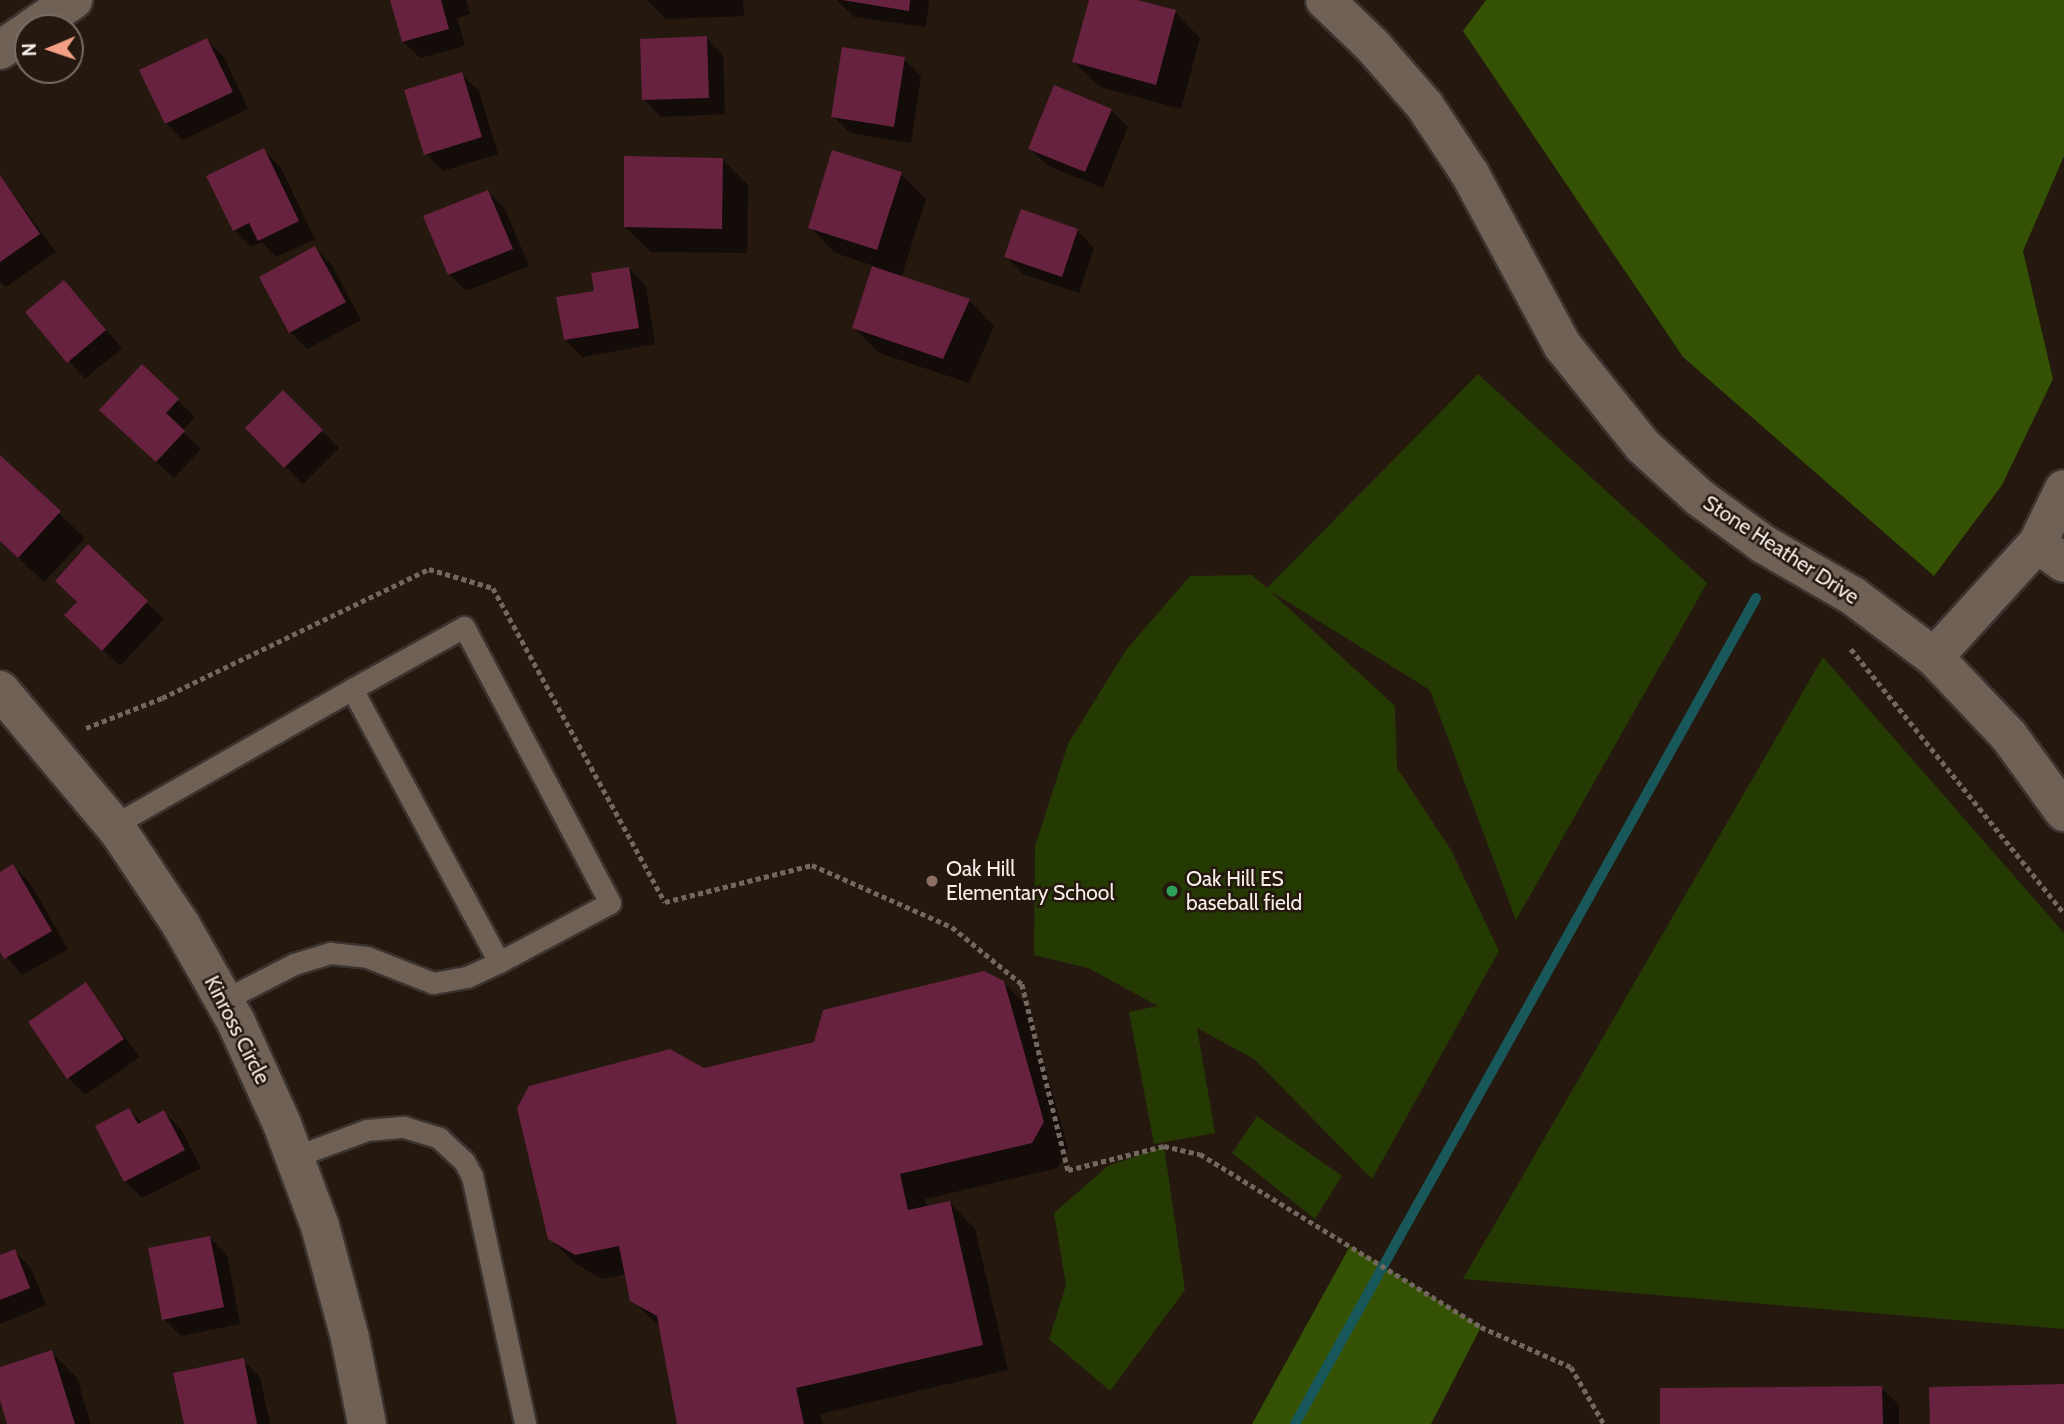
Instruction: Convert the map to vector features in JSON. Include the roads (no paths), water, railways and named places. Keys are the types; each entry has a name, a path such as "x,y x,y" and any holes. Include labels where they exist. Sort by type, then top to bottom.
{"street":[{"path":"52,14 73,0"},
{"name":"Stone Heather Drive","path":"1325,0 1372,45 1425,106 1470,174 1562,345 1643,446 1700,498 1763,544 1853,596 1934,657 2008,736 2064,812"},
{"path":"1934,657 2051,554 2064,489"},
{"name":"Kinross Circle","path":"0,690 114,825 181,925 224,1000 295,1157 320,1226 350,1338 367,1424"}],"lane":[{"path":"114,825 464,627 610,903 467,977 433,983 367,957 330,953 294,964 224,1000"},
{"path":"352,689 499,962"},
{"path":"295,1157 385,1127 422,1131 453,1149 472,1176 525,1424"}],"waterway":[{"path":"1295,1424 1756,598"}],"place":[{"name":"Oak Hill Elementary School","path":"932,881"},
{"name":"Oak Hill ES baseball field","path":"1172,891"}]}
